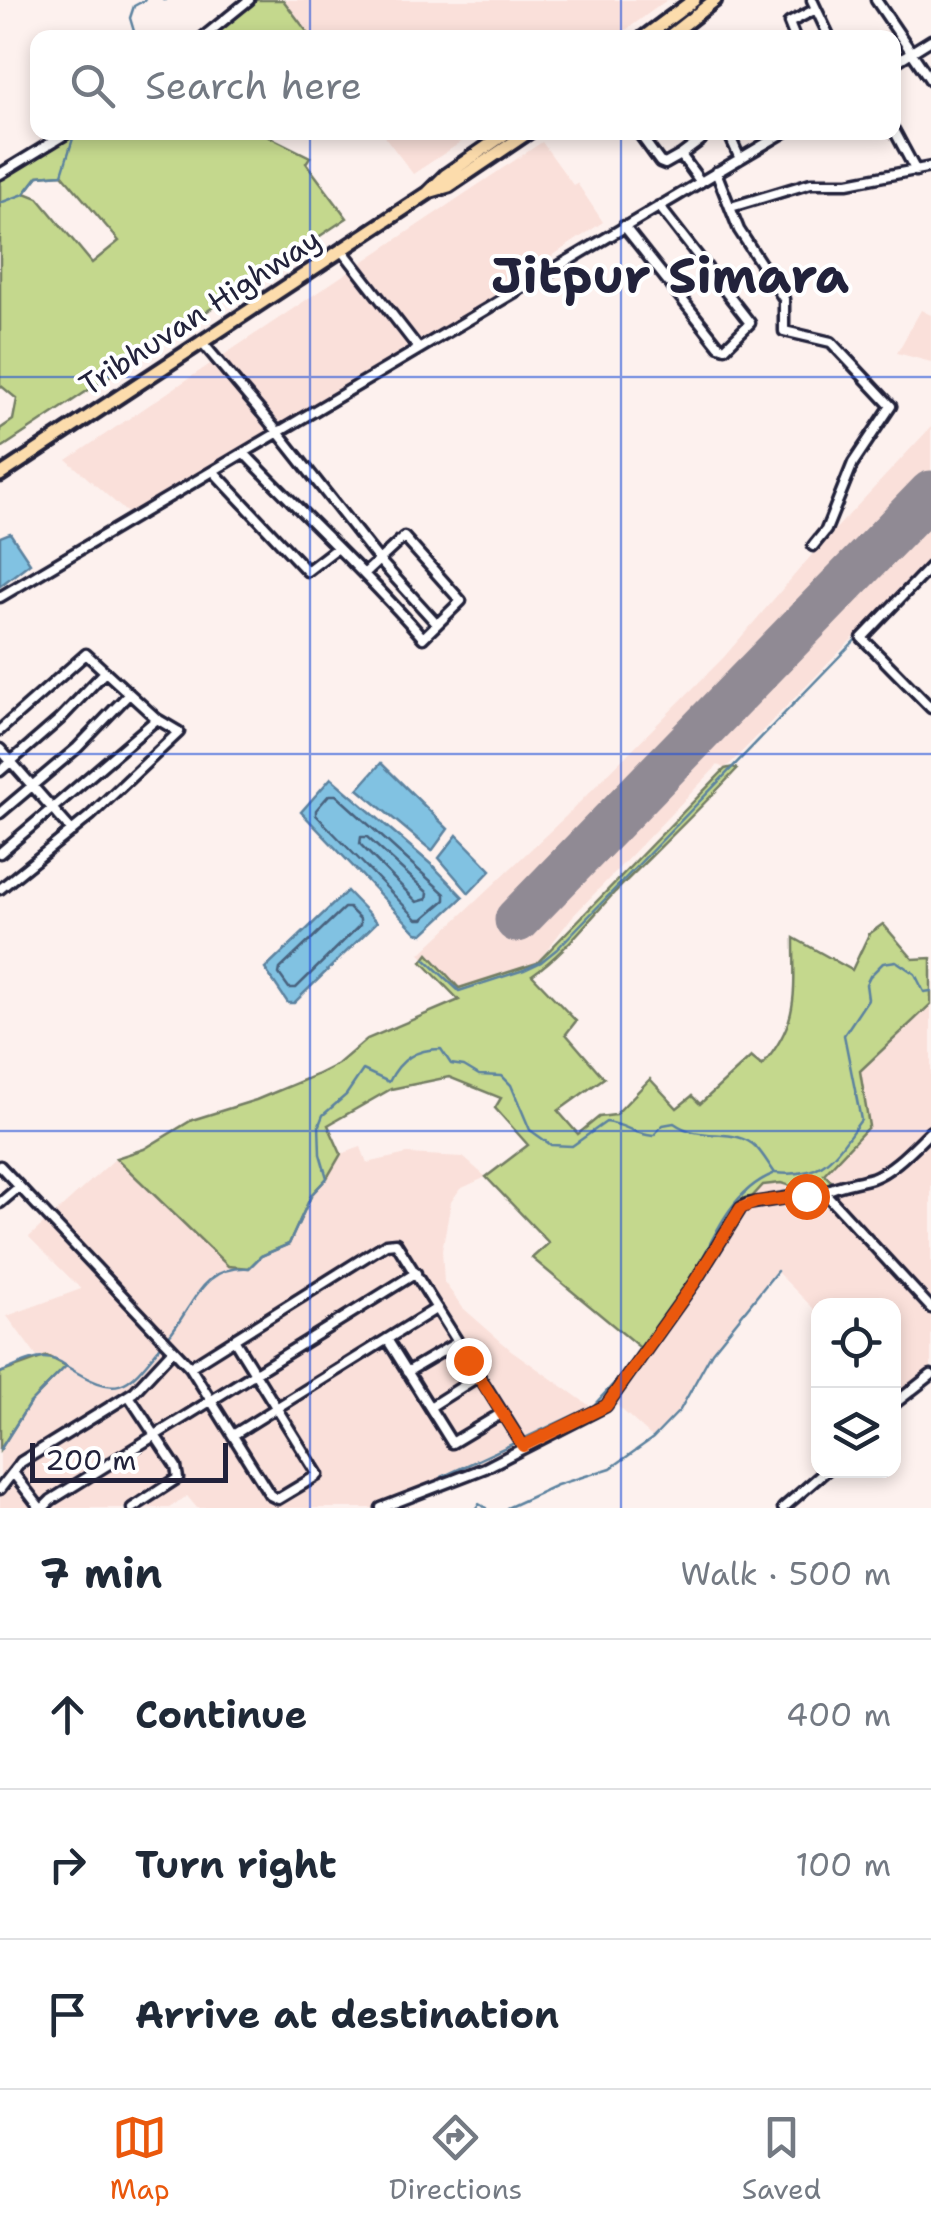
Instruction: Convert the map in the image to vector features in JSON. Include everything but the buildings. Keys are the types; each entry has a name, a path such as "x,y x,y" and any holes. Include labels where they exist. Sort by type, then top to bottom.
{"highway":[{"path":"655,30 694,0"},
{"path":"678,30 715,0"},
{"path":"428,192 496,140"},
{"path":"428,192 449,186 517,140"},
{"name":"Tribhuvan Highway","path":"0,474 428,192"}],"street":[{"path":"212,30 249,0"},
{"path":"876,0 897,30"},
{"path":"789,23 814,5 826,30"},
{"path":"782,11 792,30"},
{"path":"901,35 931,82"},
{"path":"901,58 931,40"},
{"path":"0,174 56,140"},
{"path":"644,140 665,164 701,140"},
{"path":"732,140 740,159"},
{"path":"0,597 772,140"},
{"path":"900,140 916,170"},
{"path":"681,155 700,181"},
{"path":"731,206 811,183 848,183 931,167"},
{"path":"716,172 739,230 784,299 784,331 831,342 885,396 890,406 853,464 826,530 814,546"},
{"path":"624,226 720,346 726,348 750,323 658,206"},
{"path":"341,249 419,349"},
{"path":"201,342 436,624"},
{"path":"244,453 423,638 461,602 404,537 364,574"},
{"path":"214,472 307,572 337,548"},
{"path":"931,566 862,638 931,708"},
{"path":"0,730 86,654 157,719 179,732 72,831 0,889"},
{"path":"0,771 60,719 105,672"},
{"path":"0,813 77,748 129,694"},
{"path":"0,852 157,719"},
{"path":"0,749 72,831"},
{"path":"380,1508 485,1468 521,1442 606,1406 694,1283 741,1208 824,1192 850,1180 875,1177 903,1158 931,1131"},
{"path":"0,1166 190,1368 278,1500 318,1475 235,1340"},
{"path":"0,1204 19,1187"},
{"path":"824,1192 931,1308"},
{"path":"190,1368 392,1242 402,1247 521,1442"},
{"path":"14,1474 42,1508 416,1273"},
{"path":"232,1435 436,1308"},
{"path":"387,1339 452,1443 502,1413"},
{"path":"408,1372 458,1342"},
{"path":"0,1489 21,1462 129,1396 166,1344"},
{"path":"901,1399 931,1375"},
{"path":"430,1407 479,1376"},
{"path":"129,1396 176,1468 178,1478 132,1508"},
{"path":"784,1508 818,1478"}],"shaded area":[{"path":"283,0 667,0 626,30 306,30"},
{"path":"387,140 464,140 413,174"},
{"path":"542,142 603,222 534,268 540,276 133,518 67,460"},
{"path":"921,310 931,315 931,362 897,353"},
{"path":"931,427 931,557 903,587 725,769 718,765 572,917 537,963 459,988 420,954 565,817 724,657 816,550"},
{"path":"931,1004 931,1375 901,1398 901,1298 811,1298 811,1306 777,1272 712,1352 680,1410 653,1438 610,1399 750,1197 763,1185 781,1183 807,1191 837,1187 824,1175 869,1126 860,1071"},
{"path":"361,1147 367,1163 407,1154 463,1157 486,1177 460,1189 451,1202 442,1250 444,1282 463,1308 511,1350 597,1411 485,1468 381,1508 197,1508 187,1496 169,1508 0,1508 0,1450 29,1404 66,1366 47,1356 37,1357 7,1316 81,1289 29,1237 116,1158 228,1266 249,1268 261,1256 289,1244 312,1194 327,1179 341,1154"}],"green space":[{"path":"249,0 283,0 306,30 212,30"},
{"path":"57,140 276,140 310,157 306,163 347,218 0,449 0,429 13,420 17,399 0,385 0,174","holes":["62,174 119,241 92,263 38,198 25,193 38,176"]},
{"path":"725,769 737,769 722,785 566,946 532,975 576,1021 566,1034 604,1078 558,1111 578,1134 599,1117 615,1115 650,1079 677,1108 692,1096 700,1104 751,1057 762,1066 789,1020 794,991 794,938 852,970 869,934 883,924 913,959 931,958 931,1004 860,1071 869,1126 824,1174 838,1188 807,1191 781,1183 763,1185 731,1220 694,1283 644,1351 532,1258 549,1243 486,1177 528,1145 495,1108 501,1098 449,1077 391,1089 328,1125 341,1154 312,1194 289,1244 261,1256 249,1268 228,1266 116,1158 144,1149 192,1120 256,1100 316,1075 338,1064 367,1039 459,1000 422,962 428,954 459,988 537,963"},
{"path":"47,1356 66,1366 29,1404 0,1450 0,1373"}],"water":[{"path":"10,533 30,563 0,586 0,537"},
{"path":"381,763 448,829 432,851 358,789"},
{"path":"331,778 463,897 423,934 417,933 301,812"},
{"path":"457,835 491,870 469,893 439,858"},
{"path":"347,891 377,922 294,1003 288,1003 265,969"}],"waterway":[{"path":"134,30 130,18 134,6 145,0"},
{"path":"0,203 24,194 38,176 62,174 73,140"},
{"path":"425,959 459,991 541,962 861,634"},
{"path":"168,1337 210,1280 220,1273 249,1268 261,1256 289,1244 312,1194 327,1178 320,1154 319,1125 323,1115 346,1095 363,1070 389,1082 410,1057 441,1049 451,1064 479,1075 502,1076 511,1085 530,1130 551,1145 572,1146 606,1122 653,1136 663,1125 674,1123 696,1132 738,1137 759,1150 775,1173 792,1174 826,1162 861,1120 844,1035 868,999 866,984 870,976 883,963 896,961 915,974 924,992 931,991"},
{"path":"697,1270 736,1202 773,1174"},
{"path":"507,1508 557,1485 611,1468 653,1438 680,1410 712,1352 777,1271"},
{"path":"442,1477 593,1406 676,1302"},
{"path":"0,1450 29,1404 66,1366 99,1383 121,1385 140,1371 163,1343"},
{"path":"0,1373 41,1358 65,1365"},
{"path":"476,1508 479,1504 486,1508"}],"runway":[{"path":"517,920 931,493"}],"district":[{"name":"Jitpur Simara","path":"670,275"}],"route":[{"path":"468,1360 523,1446 567,1426 606,1406 694,1283 741,1208 806,1196"}]}
